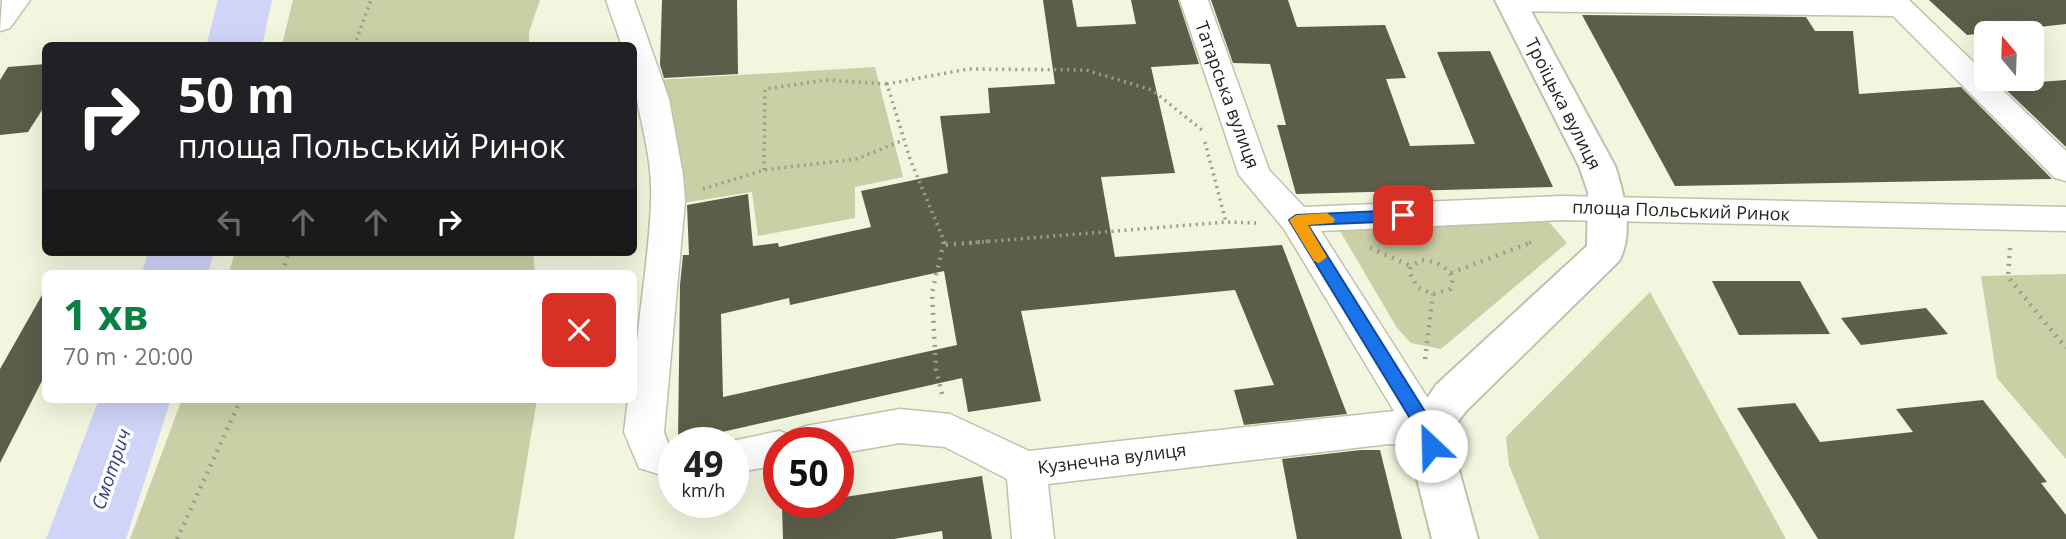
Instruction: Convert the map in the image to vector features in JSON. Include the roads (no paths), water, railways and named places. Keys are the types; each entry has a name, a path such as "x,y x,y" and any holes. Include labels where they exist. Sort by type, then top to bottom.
{"main road":[{"name":"Троїцька вулиця","path":"1427,431 1451,398 1606,251 1605,192 1597,166 1510,1"},
{"path":"1427,431 1455,539"}],"street":[{"path":"0,22 16,0"},
{"path":"620,0 633,42"},
{"name":"Татарська вулиця","path":"1194,0 1255,175 1296,220 1427,431"},
{"path":"1510,1 1896,3 2066,170"},
{"path":"637,54 663,137 668,201 644,432 653,456 658,457"},
{"name":"площа Польський Ринок","path":"1296,220 1562,208 2066,219"},
{"name":"Кузнечна вулиця","path":"854,434 900,426 950,431 1026,469 1389,427 1427,431"},
{"path":"1026,469 1033,539"}],"waterway":[{"name":"Смотрич","path":"235,42 245,0"},
{"name":"Смотрич","path":"176,270 180,256"},
{"name":"Смотрич","path":"86,539 134,403"}]}
